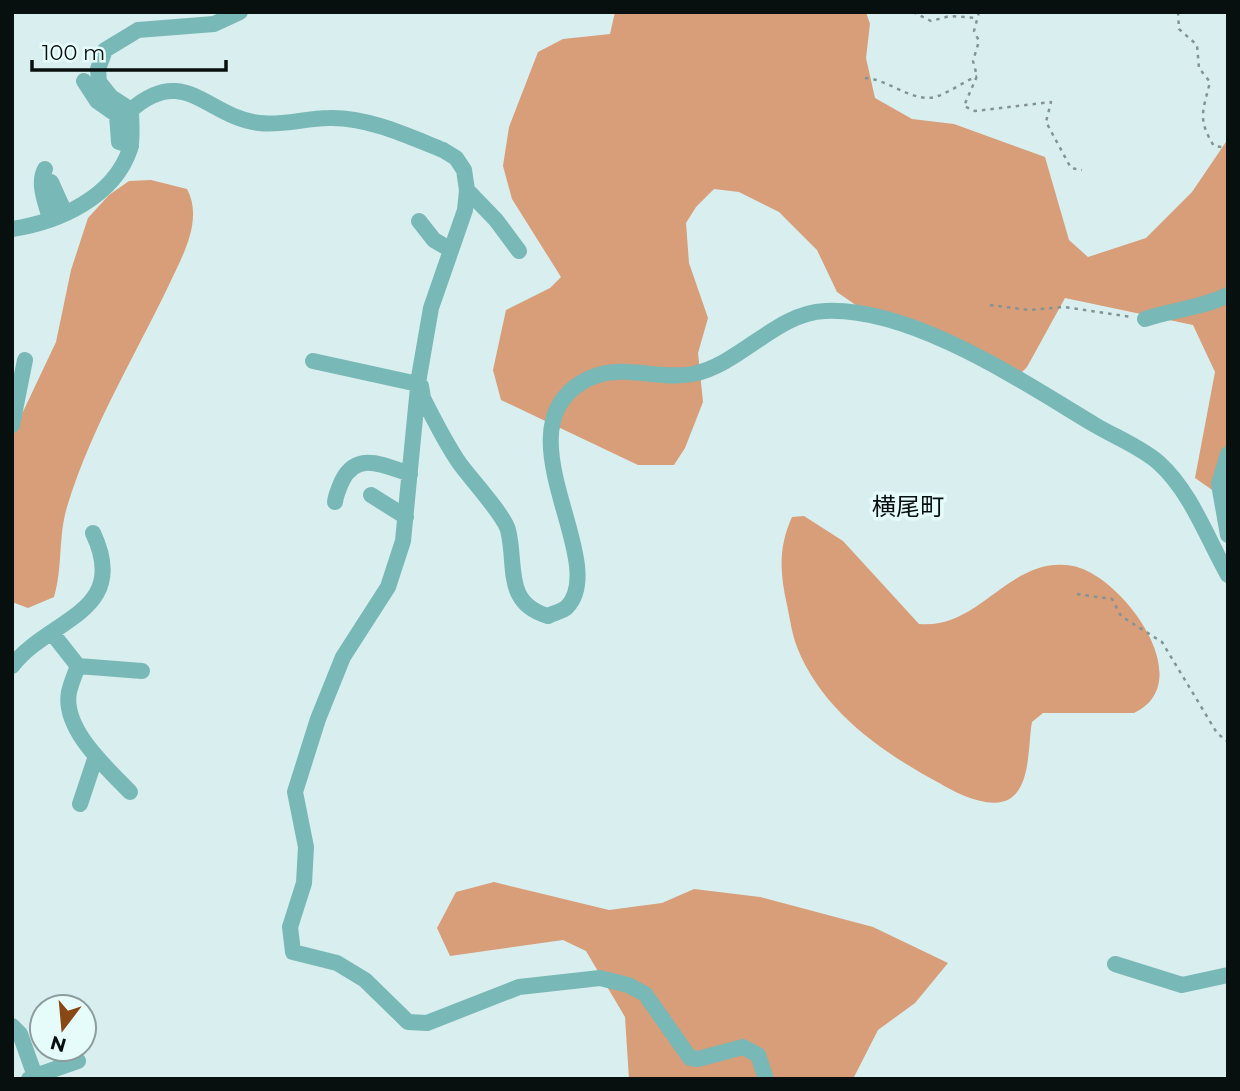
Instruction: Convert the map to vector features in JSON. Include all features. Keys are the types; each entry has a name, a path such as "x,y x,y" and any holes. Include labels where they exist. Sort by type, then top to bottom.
{"street":[{"path":"131,110 111,97 99,82 97,69 105,50 138,30 214,24 240,12"},
{"path":"84,81 97,101 117,115 119,142 131,146"},
{"path":"131,110 160,92 177,90 199,97 239,118 260,124 354,119 443,150 456,158 464,170 467,190 465,210 430,308 419,380 406,517 388,587 343,657 295,792 306,847 304,883 290,927 293,952 337,963 365,980 408,1022 427,1023 519,987 600,978 620,983 645,994 690,1058 698,1059 743,1047 758,1055 766,1079"},
{"path":"12,229 50,219 80,207 105,187 121,167 131,146 131,110"},
{"path":"50,219 41,177 48,176 65,213"},
{"path":"467,190 496,220 519,251"},
{"path":"419,221 434,240 451,250"},
{"path":"1144,319 1172,309 1214,302 1228,295"},
{"path":"419,380 423,397 458,462 508,528 512,576 523,600 533,612 548,616 566,608 574,596 578,575 550,453 552,431 560,401 582,382 607,371 681,374 715,367 740,355 787,323 824,311 855,312 914,329 982,359 1040,389 1157,462 1181,488 1228,575"},
{"path":"12,425 25,360"},
{"path":"313,361 419,380"},
{"path":"1228,454 1219,484 1228,535"},
{"path":"335,502 345,476 354,465 365,460 411,474"},
{"path":"371,495 406,517"},
{"path":"12,666 89,606 99,588 104,556 93,533"},
{"path":"52,633 78,666 142,671"},
{"path":"78,666 68,694 77,730 96,757 130,792"},
{"path":"80,804 96,757"},
{"path":"1115,964 1182,985 1228,975"},
{"path":"15,1036 32,1077 72,1063"}],"path":[{"path":"913,12 931,21 950,16 978,18"},
{"path":"979,12 974,31 979,41 973,61 977,76 964,106 975,111 1051,102 1046,121 1071,168 1082,170"},
{"path":"1178,12 1178,29 1197,45 1199,68 1210,82 1201,119 1203,129 1214,146 1228,148"},
{"path":"865,78 876,78 913,95 936,97 977,76"},
{"path":"990,305 1029,310 1065,307 1144,319"},
{"path":"1077,594 1112,599 1121,616 1162,642 1217,733 1228,742"}],"shaded area":[{"path":"615,12 866,12 870,24 866,58 875,98 912,119 954,124 1045,157 1069,240 1088,257 1146,238 1192,192 1228,139 1228,501 1195,478 1215,372 1193,325 1065,298 1027,367 1017,377 860,308 837,292 817,250 779,212 739,192 714,189 696,207 686,223 689,263 708,318 698,353 703,402 685,448 674,465 638,465 501,400 493,370 506,310 550,288 561,277 512,199 503,166 509,127 538,52 563,39 610,34"},
{"path":"151,180 187,189 193,209 191,230 162,299 103,416 77,476 64,518 59,575 54,597 28,608 12,602 12,435 56,342 71,270 88,218 109,195 129,181"},
{"path":"804,516 843,541 919,624 941,623 960,616 1013,581 1031,571 1051,565 1073,566 1093,574 1113,589 1132,609 1147,632 1157,656 1159,678 1152,698 1134,713 1043,713 1032,722 1028,763 1022,783 1011,798 1003,802 975,800 948,788 898,759 857,728 838,710 808,670 794,637 782,571 782,550 787,528 792,517"},
{"path":"494,882 609,910 662,903 694,889 760,897 873,927 948,963 915,1003 878,1030 853,1079 629,1079 625,1017 586,951 563,940 450,956 437,928 456,892"}],"district":[{"name":"横尾町","path":"908,506"}]}
